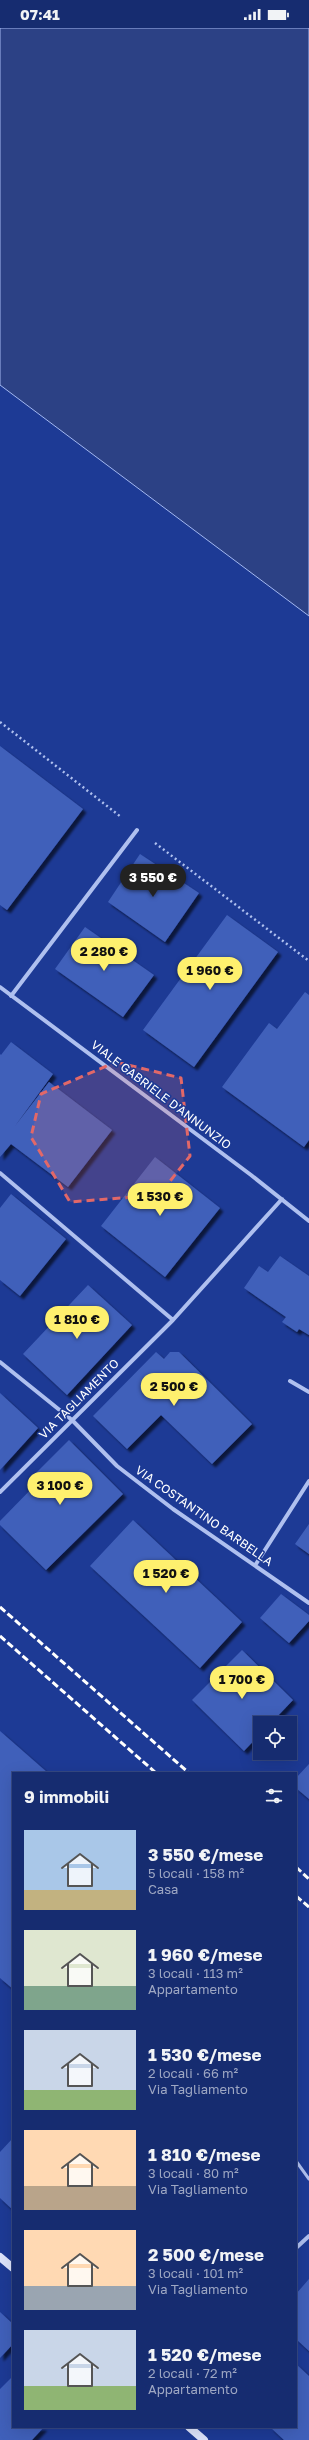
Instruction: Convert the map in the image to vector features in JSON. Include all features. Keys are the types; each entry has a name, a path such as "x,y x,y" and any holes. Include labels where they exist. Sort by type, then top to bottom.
{"main road":[{"path":"0,2257 12,2267"},
{"path":"190,2428 204,2440"}],"street":[{"path":"11,996 137,830"},
{"name":"VIALE GABRIELE D'ANNUNZIO","path":"0,987 282,1198 309,1221"},
{"path":"0,1172 173,1320"},
{"name":"VIA TAGLIAMENTO","path":"0,1492 173,1320 282,1198"},
{"name":"VIA COSTANTINO BARBELLA","path":"0,1362 72,1420 117,1466 173,1509 256,1564 309,1603"},
{"path":"290,1380 309,1392"},
{"path":"256,1564 309,1481"},
{"path":"297,2247 309,2236"}],"lane":[{"path":"297,2162 309,2179"}],"highlighted area":[{"path":"116,1062 181,1078 190,1156 159,1195 70,1202 31,1137 41,1094"}],"water":[{"path":"0,28 309,28 309,616 0,385"}],"building":[{"path":"0,746 83,809 7,910 0,905"},
{"path":"140,854 199,893 165,942 108,902"},
{"path":"227,915 278,952 194,1067 143,1030"},
{"path":"85,927 154,975 123,1017 55,969"},
{"path":"305,992 309,995 309,1140 304,1147 222,1087 269,1023 277,1029"},
{"path":"11,1042 53,1074 15,1126 49,1082 112,1130 68,1187 11,1144 0,1157 0,1054 1,1055"},
{"path":"155,1157 220,1208 165,1277 101,1226"},
{"path":"11,1194 66,1239 20,1296 0,1280 0,1208"},
{"path":"280,1256 309,1276 309,1335 299,1329 297,1332 282,1322 286,1317 244,1288 259,1266 268,1272"},
{"path":"88,1285 132,1325 67,1395 23,1354"},
{"path":"156,1352 164,1359 170,1352 179,1352 252,1424 212,1464 161,1415 127,1449 93,1416"},
{"path":"0,1393 38,1428 0,1470"},
{"path":"69,1440 123,1494 46,1570 0,1525 0,1521 41,1479 36,1473"},
{"path":"133,1520 242,1622 200,1668 90,1566"},
{"path":"309,1524 309,1554 295,1544"},
{"path":"281,1594 309,1615 309,1621 289,1643 260,1618"},
{"path":"242,1650 293,1700 278,1716 253,1716 253,1741 244,1751 192,1700"},
{"path":"0,1731 47,1772 12,1772 12,1988 0,1978"},
{"path":"309,1764 309,1799 297,1789 297,1777"},
{"path":"12,2139 12,2209 0,2198 0,2152"},
{"path":"309,2279 309,2351 297,2340 297,2293"},
{"path":"0,2312 12,2323 12,2345 0,2358"},
{"path":"297,2365 309,2376 309,2440 284,2440 271,2428 297,2428"},
{"path":"12,2377 12,2428 43,2428 32,2440 0,2440 0,2389"}],"railway":[{"path":"0,1607 188,1772"},
{"path":"0,1636 155,1772"},
{"path":"297,1868 309,1879"},
{"path":"297,1897 309,1907"}]}
